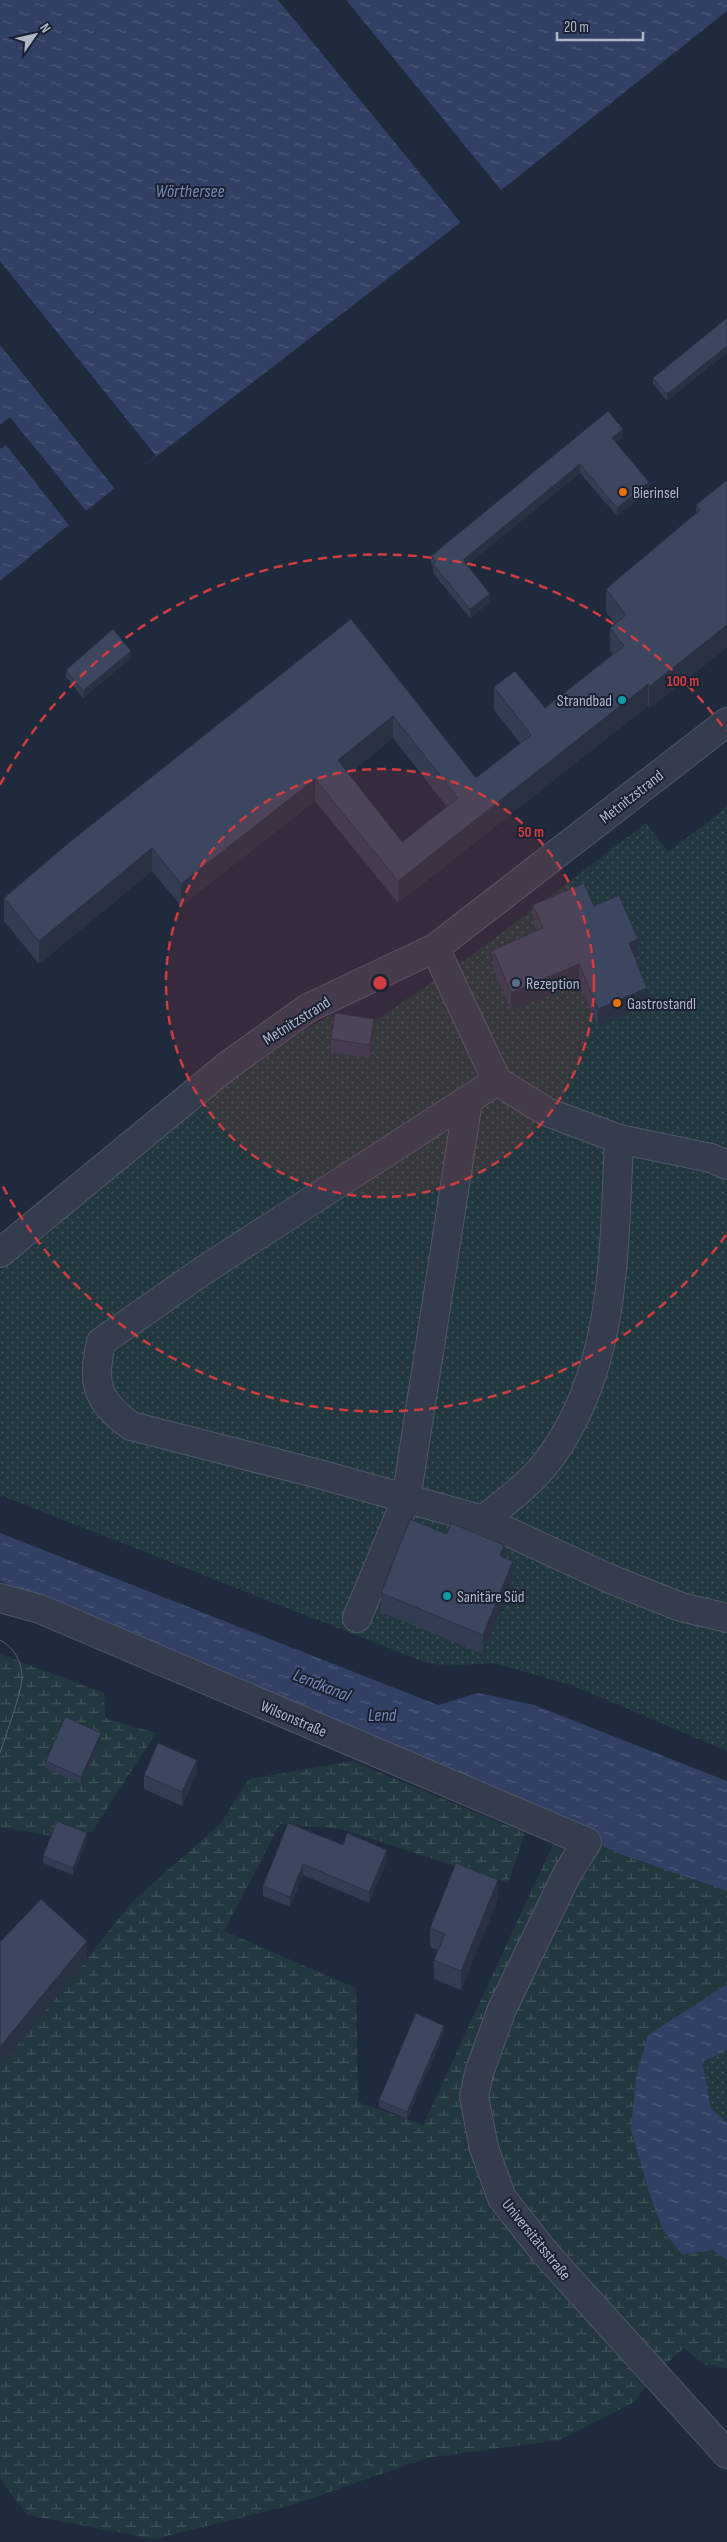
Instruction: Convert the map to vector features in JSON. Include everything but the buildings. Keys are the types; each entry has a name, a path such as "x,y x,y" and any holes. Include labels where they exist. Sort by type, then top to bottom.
{"street":[{"name":"Metnitzstrand","path":"0,1253 227,1066 308,1008 435,948 727,722"},
{"path":"435,948 497,1081 547,1112 619,1139 711,1158 727,1165"},
{"path":"497,1081 143,1311 101,1342 96,1366 100,1393 110,1411 131,1426 319,1474 406,1500 483,1520 608,1578 681,1607 727,1618"},
{"path":"357,1618 406,1500 468,1101"},
{"path":"483,1520 531,1481 550,1458 576,1416 587,1388 606,1320 614,1244 619,1139"},
{"name":"Wilsonstraße","path":"0,1598 40,1609 587,1842"},
{"name":"Universitätsstraße","path":"587,1842 568,1874 502,2009 479,2073 474,2097 484,2148 502,2198 546,2254 727,2454"}],"green space":[{"path":"727,807 727,1751 571,1685 494,1663 445,1666 424,1662 0,1495 0,1270 234,1079 303,1031 331,1015 376,1020 478,951 646,823 668,852"},
{"path":"0,1654 104,1693 105,1718 156,1733 92,1832 59,1837 0,1827"},
{"path":"352,1761 525,1833 508,1883 341,1829 280,1824 224,1931 356,1988 358,2102 423,2125 562,1825 617,1853 727,1891 727,1984 648,2035 631,2130 650,2196 664,2232 682,2255 714,2250 727,2260 727,2368 705,2365 684,2348 655,2374 634,2402 560,2440 427,2458 292,2505 154,2539 27,2515 0,2478 0,2066 133,1901 220,1824 249,1779"},
{"path":"727,2050 727,2123 711,2108 701,2062"}],"water":[{"name":"Wörthersee","path":"0,0 727,0 727,11 447,233 97,502 0,581"},
{"path":"0,1533 438,1705 478,1693 534,1705 727,1781 727,1891 617,1853 562,1825 0,1581"},
{"path":"727,1984 727,2050 702,2062 711,2108 727,2123 727,2260 713,2250 682,2255 664,2232 650,2196 631,2130 636,2077 648,2035"}],"pier":[{"path":"278,0 346,0 501,190 461,223"},
{"path":"0,261 156,456 115,489 0,345"},
{"path":"10,417 86,511 69,525 6,445 0,449 0,425"}],"tram line":[{"path":"0,1640 13,1651 19,1661 22,1678 0,1753"}],"place":[{"name":"Bierinsel","path":"623,492"},
{"name":"Strandbad","path":"622,700"},
{"name":"Rezeption","path":"516,983"},
{"name":"Gastrostandl","path":"617,1003"},
{"name":"Sanitäre Süd","path":"447,1596"}],"water label":[{"name":"Lendkanal","path":"322,1685"},
{"name":"Lend","path":"382,1715"}]}
